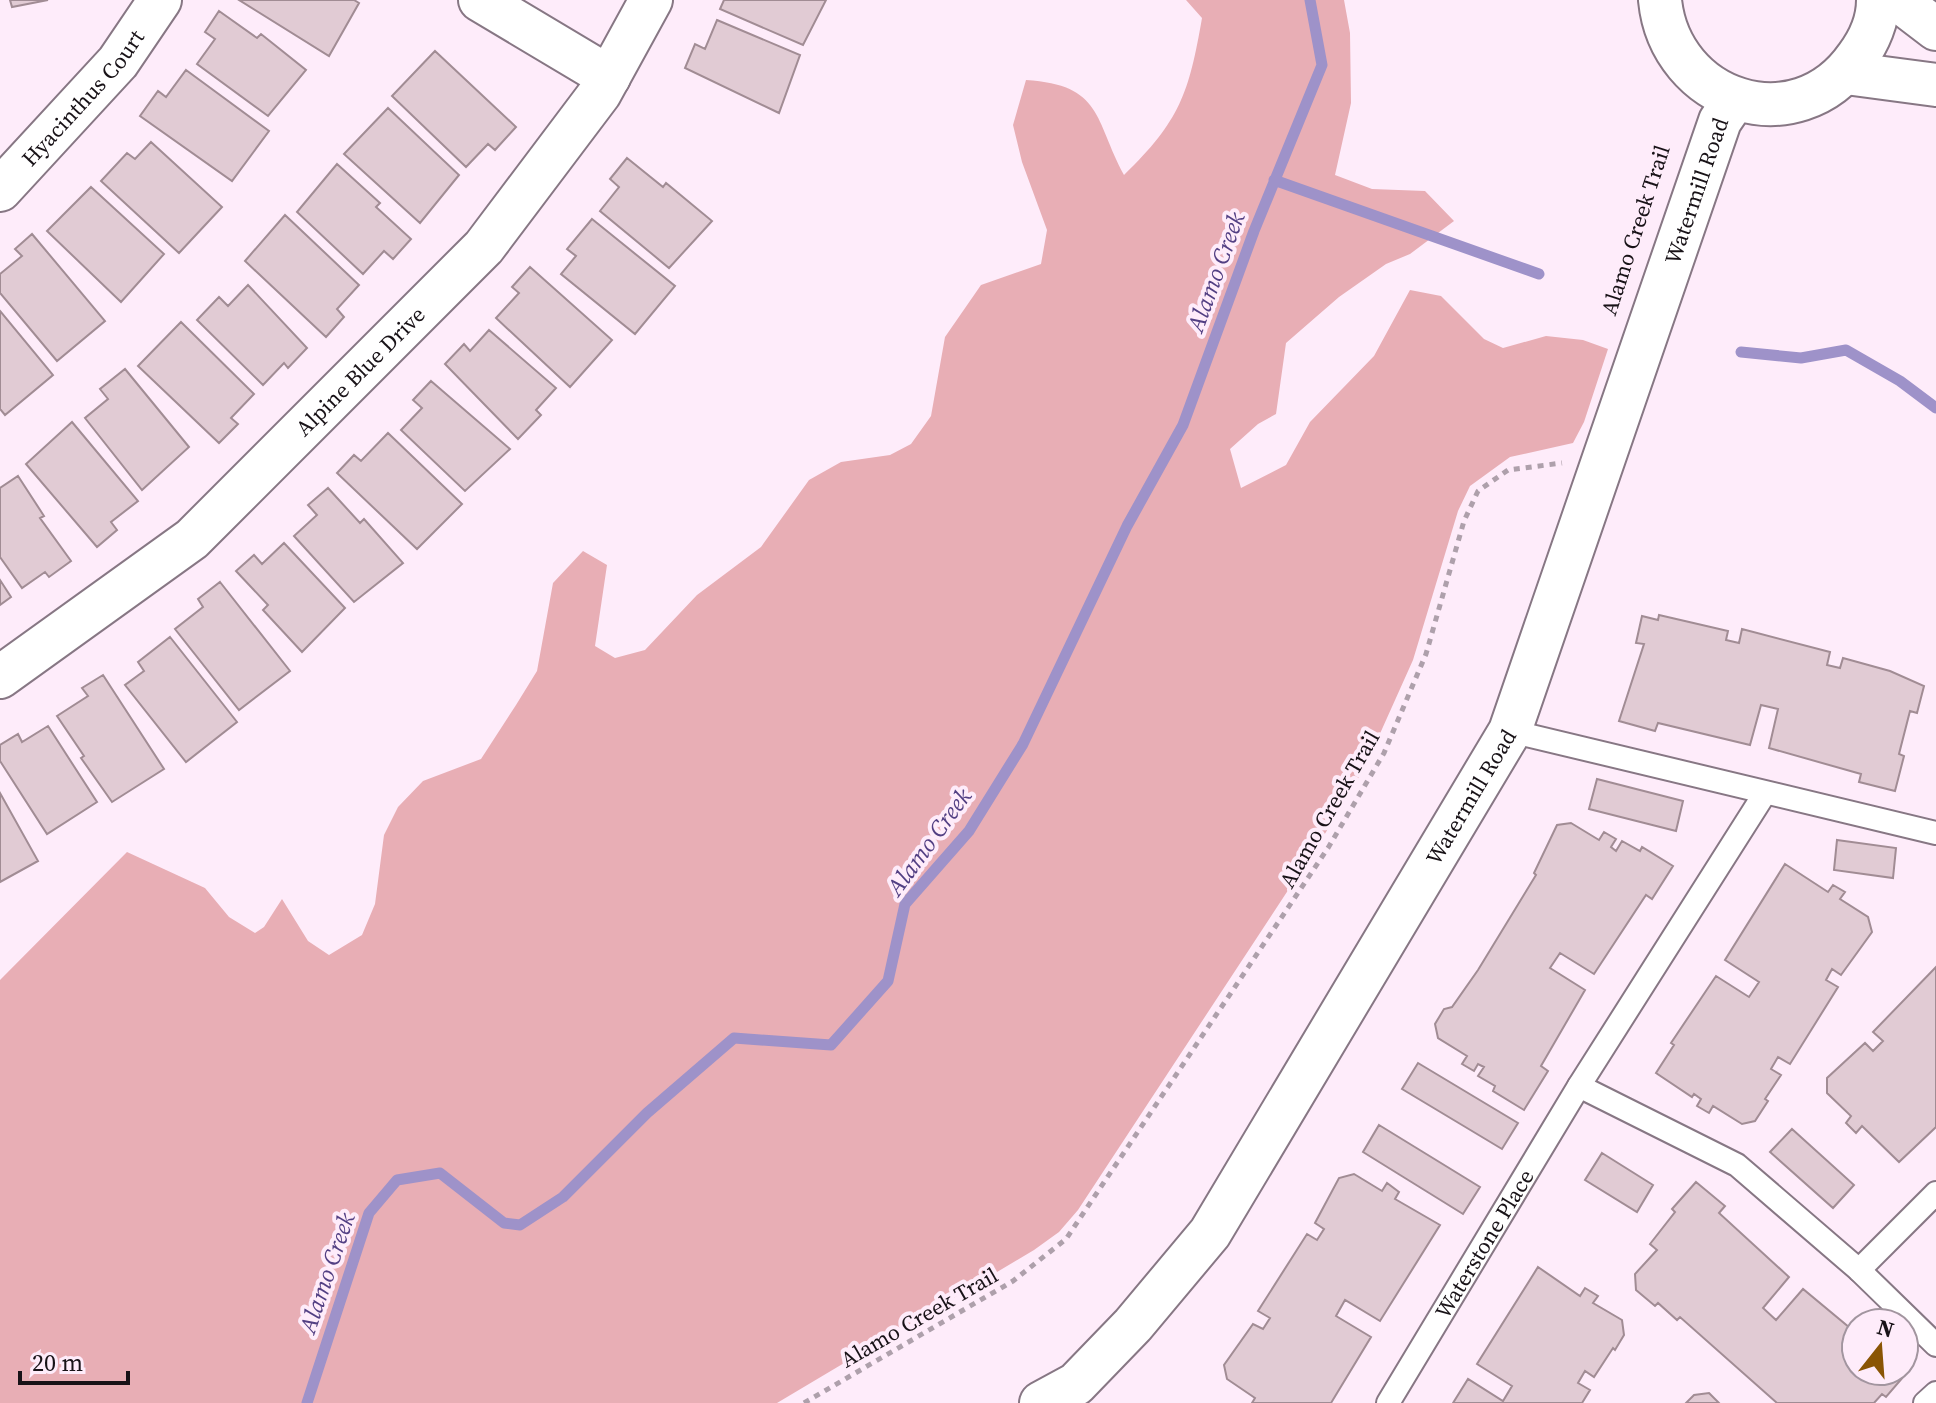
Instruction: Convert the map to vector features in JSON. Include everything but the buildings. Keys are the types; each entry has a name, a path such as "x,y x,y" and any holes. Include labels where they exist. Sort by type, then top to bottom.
{"street":[{"name":"Hyacinthus Court","path":"0,190 118,62 160,0"},
{"path":"480,0 609,77"},
{"name":"Alpine Blue Drive","path":"0,677 192,539 484,247 609,77 651,0"},
{"path":"1660,0 1662,23 1677,56 1703,83 1735,99 1765,105 1794,102 1822,91 1846,73 1868,42 1878,0"},
{"path":"1898,0 1936,29"},
{"path":"1846,73 1936,85"},
{"name":"Watermill Road","path":"1069,1397 1210,1233 1510,731 1720,121 1735,99"}],"lane":[{"path":"1510,731 1936,833"},
{"name":"Waterstone Place","path":"1388,1403 1579,1086 1765,793"},
{"path":"1579,1086 1737,1165 1859,1270 1936,1345"},
{"path":"1859,1270 1936,1193"},
{"path":"1925,1403 1936,1393"}],"path":[{"name":"Alamo Creek Trail","path":"804,1403 1013,1281 1066,1239 1328,848 1384,753 1426,654 1464,521 1478,491 1508,470 1561,464 1571,457"}],"shaded area":[{"path":"1186,0 1344,0 1350,33 1351,103 1335,175 1372,189 1425,191 1454,221 1410,254 1386,264 1339,297 1286,343 1276,414 1258,424 1230,449 1241,488 1286,465 1310,422 1374,356 1410,290 1441,296 1484,339 1503,348 1546,336 1583,340 1608,349 1584,422 1573,443 1510,457 1470,486 1458,511 1413,660 1365,767 1323,837 1078,1210 1059,1232 1034,1250 777,1403 0,1403 0,980 127,852 205,888 229,917 255,933 264,927 282,899 308,941 329,955 362,935 375,904 384,835 398,807 423,781 481,759 537,671 553,583 583,551 607,565 595,646 615,658 645,650 697,595 761,547 809,480 841,462 890,455 911,444 931,416 945,337 981,285 1041,264 1047,230 1022,162 1013,125 1026,80 1051,83 1083,97 1093,108 1124,175 1170,121 1186,86 1202,18"}],"waterway":[{"name":"Alamo Creek","path":"307,1403 369,1213 397,1180 440,1173 504,1223 520,1225 563,1197 647,1113 734,1038 831,1045 888,981 905,904 969,831 1023,744 1127,526 1183,425 1254,231 1322,65 1310,0"},
{"path":"1274,180 1539,274"},
{"path":"1741,352 1801,358 1846,350 1900,381 1936,408"}]}
